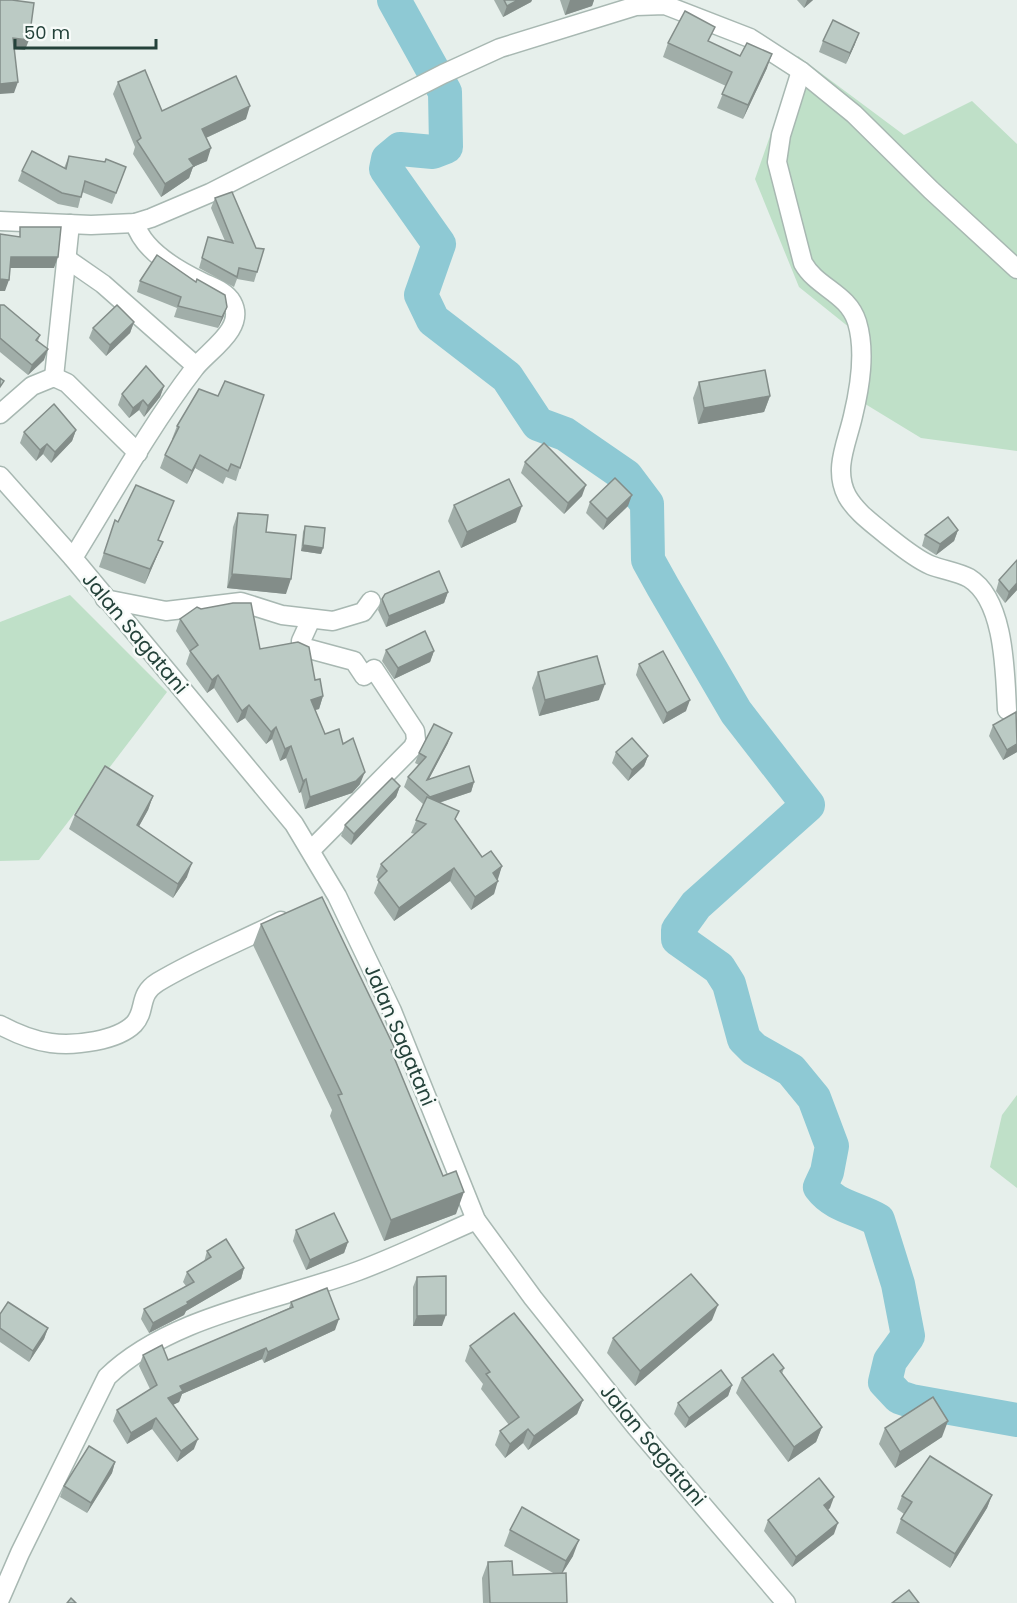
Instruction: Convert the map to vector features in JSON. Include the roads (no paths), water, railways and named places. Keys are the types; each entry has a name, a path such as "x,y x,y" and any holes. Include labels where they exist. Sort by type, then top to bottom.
{"street":[{"path":"0,220 70,224 135,223 210,193 443,74 500,48 636,6 665,3 750,38 801,71 854,114 931,190 1017,269"},
{"path":"801,71 781,135 777,162 803,263 812,275 848,303 860,334 862,367 853,417 844,447 841,472 843,487 859,513 904,549 928,564 966,577 978,586 989,603 1002,639 1007,710"},
{"path":"73,558 138,453 196,366 231,328 234,316 232,301 222,292 184,273 161,257 138,234 135,223"},
{"path":"54,377 70,224"},
{"path":"67,259 103,284 196,366"},
{"path":"54,377 73,389 138,453"},
{"path":"0,414 32,386 54,377"},
{"name":"Jalan Sagatani","path":"0,476 73,558 294,824 337,897 392,1011 476,1220 533,1298 636,1427 786,1603"},
{"path":"105,599 166,611 241,602 282,615 333,621 363,612 371,601"},
{"path":"311,619 301,641 302,646 354,661 364,676 374,669 415,730 416,740 413,747 311,850"},
{"path":"317,904 337,897"},
{"path":"0,1025 11,1031 51,1043 80,1043 117,1034 134,1024 139,1018 144,996 153,986 214,951 295,914"},
{"path":"0,1599 20,1553 107,1377 122,1362 142,1348 206,1321 359,1271 476,1220"}],"waterway":[{"path":"394,0 445,92 446,147 433,152 400,149 388,159 386,169 439,244 421,295 433,320 507,377 538,424 565,434 626,476 647,504 648,560 736,712 808,805 696,905 678,930 678,939 719,968 729,984 744,1039 754,1049 791,1070 814,1098 832,1146 827,1172 820,1187 840,1203 878,1220 898,1284 908,1336 890,1361 885,1382 899,1397 911,1401 1017,1420"}]}
